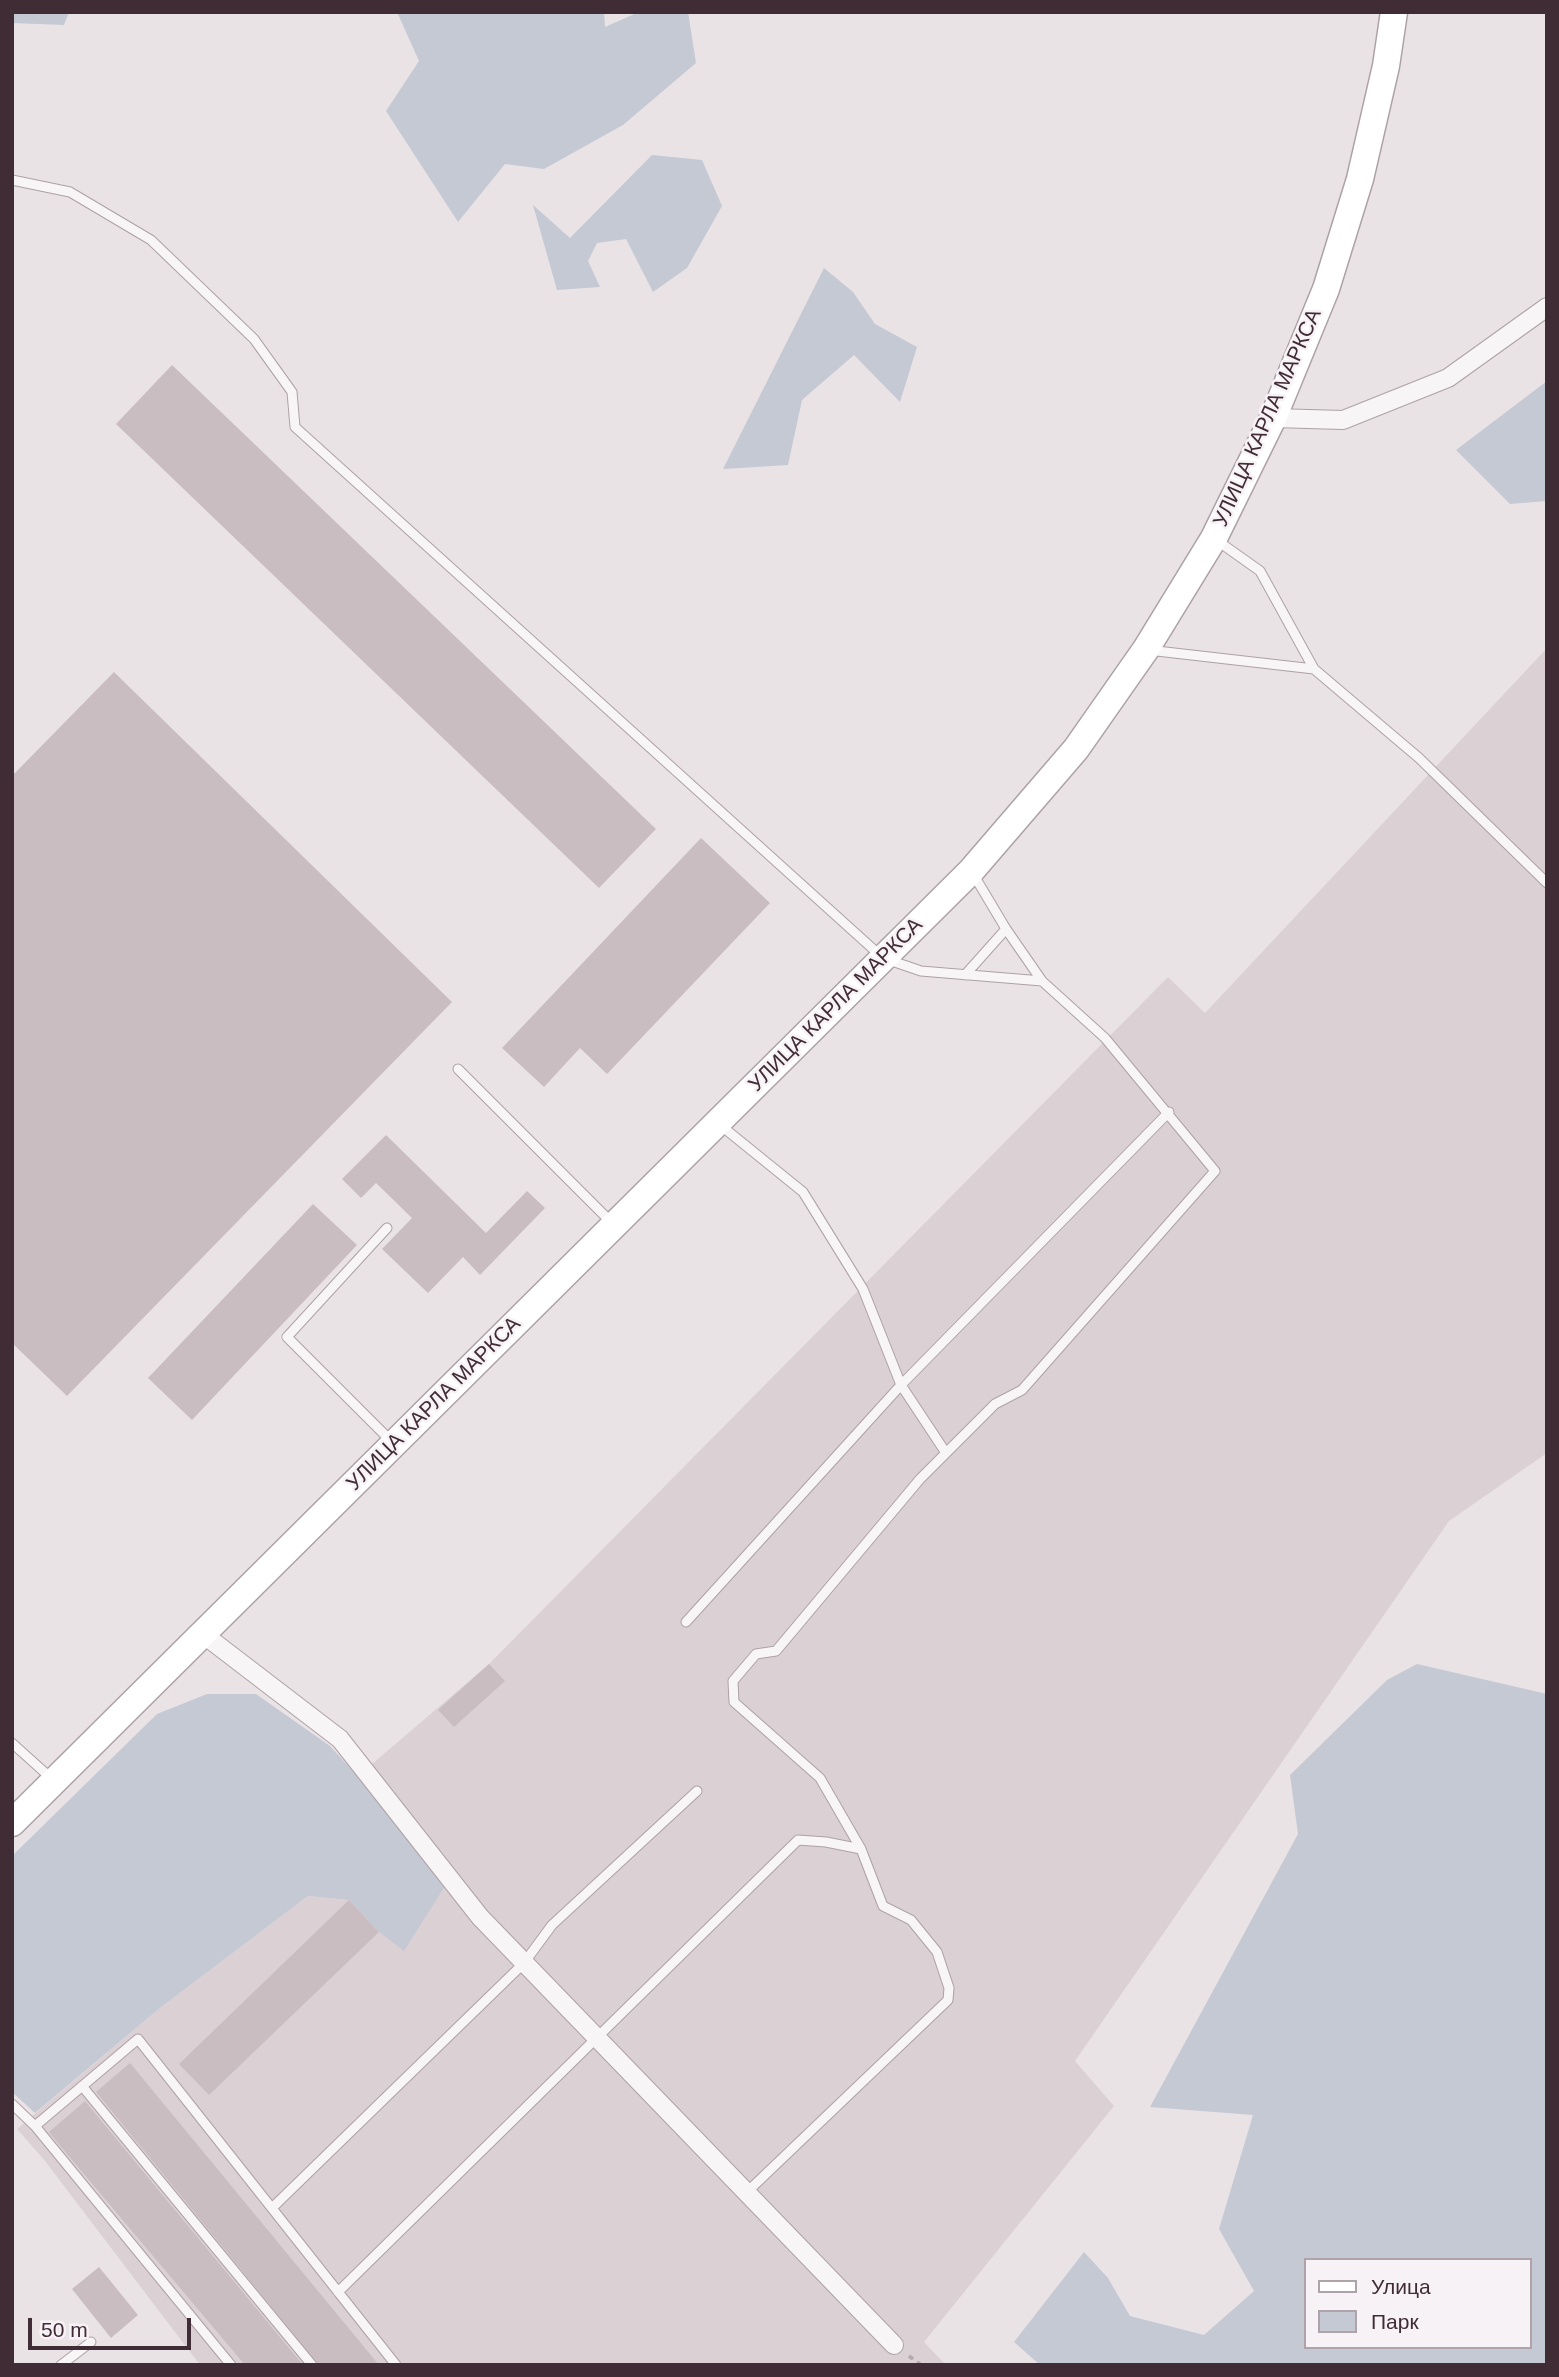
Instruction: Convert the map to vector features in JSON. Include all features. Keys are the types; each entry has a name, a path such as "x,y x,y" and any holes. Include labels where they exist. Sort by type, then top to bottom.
{"main road":[{"name":"УЛИЦА КАРЛА МАРКСА","path":"12,1823 971,871 1076,749 1146,649 1214,538 1273,418 1326,289 1360,179 1386,66 1394,12"}],"street":[{"path":"1273,418 1343,419 1448,378 1547,307"},
{"path":"203,1634 340,1739 480,1917 894,2345"}],"lane":[{"path":"12,180 71,192 151,240 254,339 292,392 295,427 883,958 921,971 1042,981"},
{"path":"1214,538 1261,571 1314,669 1419,758 1547,883"},
{"path":"1146,649 1314,669"},
{"path":"746,2193 948,2000 950,1988 937,1952 911,1920 883,1906 861,1849 820,1778 734,1702 733,1681 756,1654 775,1651 920,1479 946,1452 995,1404 1022,1390 1215,1171 1169,1112 1105,1038 1042,981 971,871"},
{"path":"965,975 1006,929"},
{"path":"458,1069 614,1226"},
{"path":"686,1622 901,1385 1169,1112"},
{"path":"718,1122 803,1192 863,1289 901,1385 946,1452"},
{"path":"387,1228 287,1337 394,1444"},
{"path":"12,1743 55,1781"},
{"path":"272,2208 524,1963 552,1924 697,1791"},
{"path":"338,2292 798,1840 861,1849"},
{"path":"35,2126 138,2039 396,2365"},
{"path":"82,2086 312,2365"},
{"path":"12,2104 35,2126 231,2365"},
{"path":"61,2365 91,2342"}],"shaded area":[{"path":"1547,648 1547,1453 1449,1521 1075,2061 1114,2106 924,2342 946,2365 200,2365 45,2161 17,2129 160,2008 308,1896 349,1900 379,1932 404,1950 375,1795 358,1776 489,1664 1168,977 1205,1013"}],"green space":[{"path":"12,12 69,12 64,25 12,23"},
{"path":"397,12 604,12 605,27 639,12 688,12 696,63 623,125 544,169 505,164 458,222 386,111 419,61"},
{"path":"652,155 702,160 722,206 687,268 653,292 626,239 597,243 588,261 600,287 557,290 533,205 570,238"},
{"path":"824,268 853,292 875,324 917,347 900,402 854,355 802,400 788,465 723,469"},
{"path":"1547,381 1547,501 1510,504 1456,450"},
{"path":"1417,1664 1547,1694 1547,2365 1040,2365 1014,2342 1084,2252 1108,2278 1130,2316 1204,2335 1254,2291 1219,2229 1253,2115 1150,2107 1298,1834 1290,1775 1387,1680"},
{"path":"207,1694 256,1694 330,1746 375,1795 445,1886 404,1951 379,1932 349,1900 308,1896 160,2008 35,2113 12,2092 12,1856 157,1714"}],"building":[{"path":"172,365 656,829 599,888 116,424"},
{"path":"114,672 452,1002 67,1396 12,1343 12,776"},
{"path":"701,838 770,903 607,1074 580,1048 544,1087 502,1048"},
{"path":"386,1135 486,1233 527,1191 545,1208 480,1275 463,1257 428,1293 382,1249 412,1218 376,1183 361,1198 342,1179"},
{"path":"313,1204 357,1245 192,1420 148,1378"},
{"path":"489,1664 505,1681 454,1727 438,1710"},
{"path":"349,1900 379,1932 209,2095 179,2064"},
{"path":"130,2063 379,2365 319,2365 96,2092"},
{"path":"85,2101 303,2365 245,2365 67,2154 49,2132"},
{"path":"99,2267 138,2315 111,2338 72,2289"}]}
